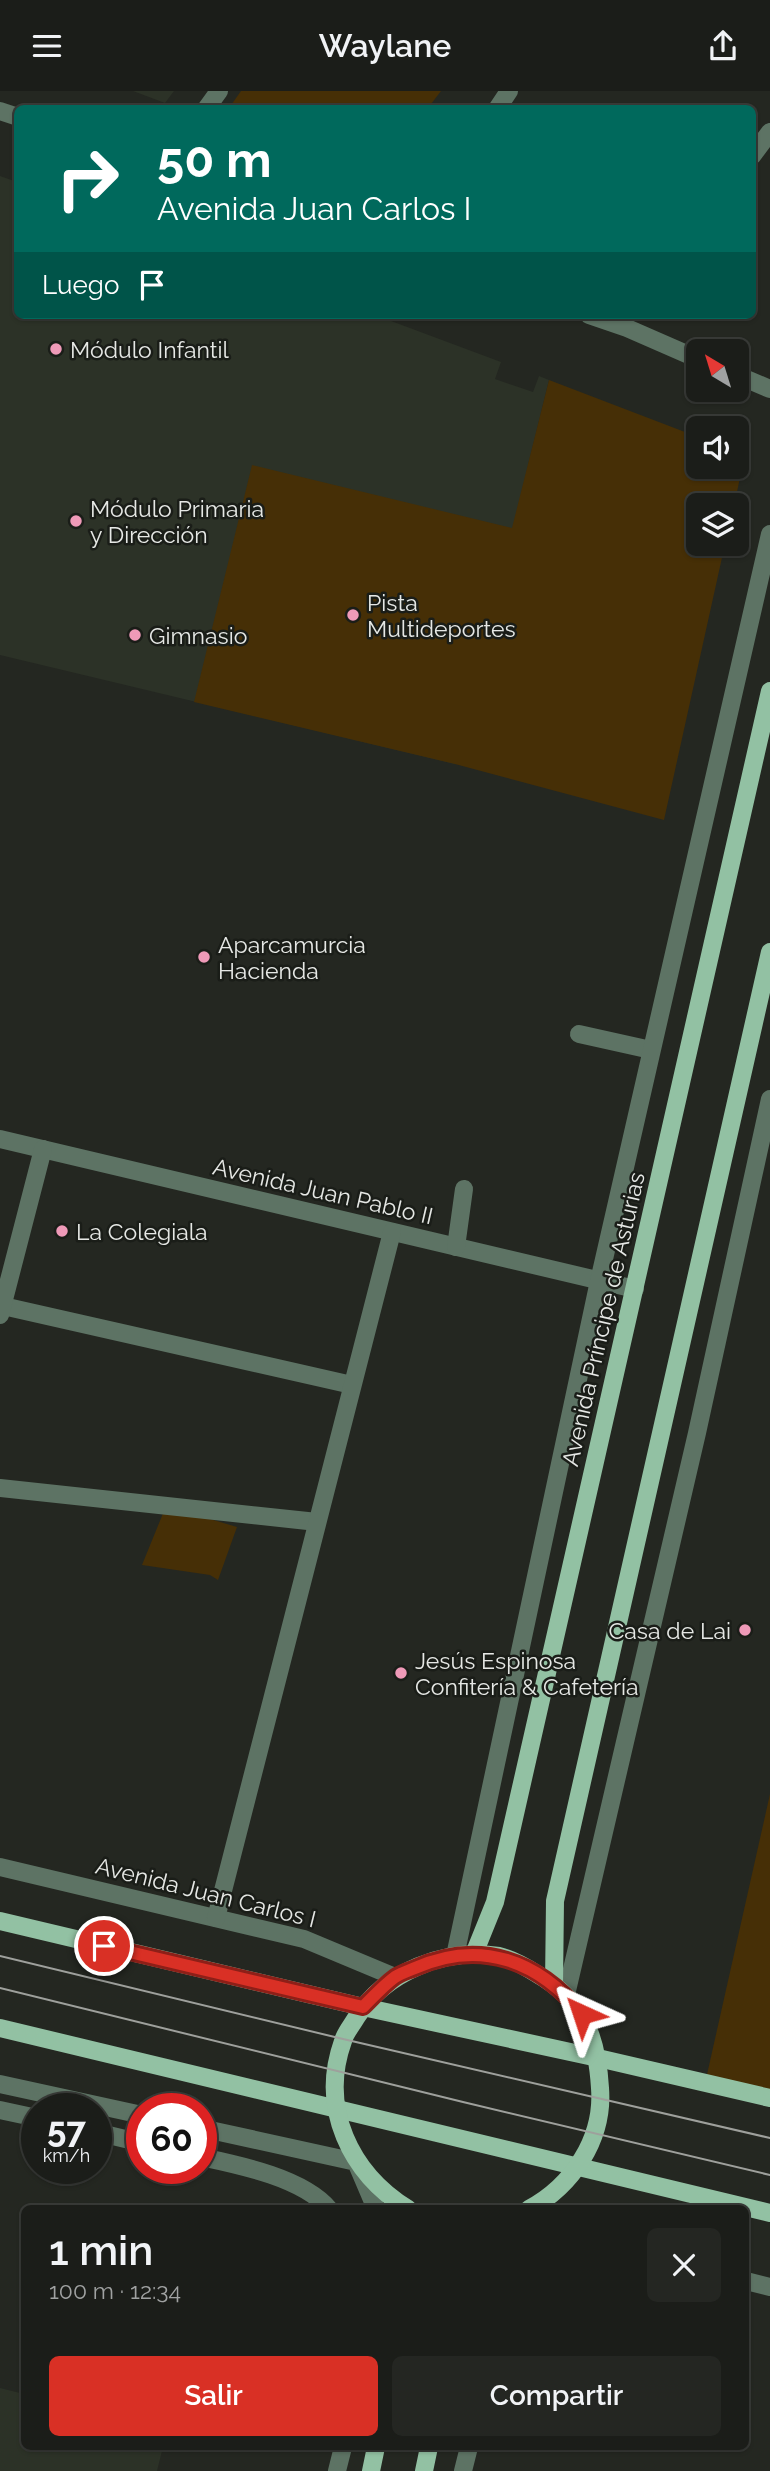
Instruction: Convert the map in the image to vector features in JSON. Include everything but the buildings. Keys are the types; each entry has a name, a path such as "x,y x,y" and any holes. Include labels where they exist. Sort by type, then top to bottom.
{"main road":[{"name":"Avenida Príncipe de Asturias","path":"474,1954 495,1902 770,691"},
{"path":"560,1989 555,1901 770,952"},
{"path":"0,1921 363,2007 770,2098"},
{"path":"383,2205 356,2162 345,2138 337,2109 335,2071 343,2039 363,2007 395,1977 436,1959 474,1954 502,1957 560,1989 582,2014 598,2058 601,2099 594,2131 579,2166 564,2184 538,2205"},
{"path":"0,2028 737,2205"},
{"path":"356,2162 372,2182 402,2205"},
{"path":"749,2208 770,2213"},
{"path":"371,2471 375,2450"},
{"path":"424,2471 428,2450"}],"street":[{"path":"756,151 770,132"},
{"path":"631,321 686,352"},
{"path":"749,380 770,389"},
{"path":"455,1956 599,1282 770,534"},
{"path":"579,1034 651,1050"},
{"path":"560,1989 697,1433 770,1099"},
{"name":"Avenida Juan Pablo II","path":"0,1139 635,1289"},
{"path":"43,1149 1,1311 352,1385"},
{"path":"456,1247 464,1189"},
{"path":"216,1917 391,1232"},
{"path":"0,1488 317,1522"},
{"name":"Avenida Juan Carlos I","path":"0,1867 304,1939 395,1977"},
{"path":"0,2084 126,2112"},
{"path":"0,2110 21,2115"},
{"path":"217,2132 356,2162 374,2205"},
{"path":"217,2160 296,2185 324,2205"},
{"path":"749,2282 770,2287"},
{"path":"337,2471 342,2450"},
{"path":"463,2471 468,2450"}],"shaded area":[{"path":"133,91 174,91 165,103"},
{"path":"241,91 441,91 430,105 231,105"},
{"path":"0,176 14,181 14,319 386,319 501,362 495,379 533,392 539,376 549,380 455,764 0,655"},
{"path":"549,380 686,432 686,479 740,479 737,493 686,493 686,556 722,556 664,820 455,764 194,702 252,465 512,528"},
{"path":"166,1506 237,1527 218,1580 210,1575 142,1565"},
{"path":"770,1794 770,2096 706,2079"},
{"path":"0,2388 21,2393 21,2450 162,2450 157,2471 0,2471"}],"tram line":[{"path":"0,1956 770,2138"},
{"path":"0,1988 770,2175"}],"place":[{"name":"Módulo Infantil","path":"56,349"},
{"name":"Módulo Primaria y Dirección","path":"76,521"},
{"name":"Pista Multideportes","path":"353,615"},
{"name":"Gimnasio","path":"135,635"},
{"name":"Aparcamurcia Hacienda","path":"204,957"},
{"name":"La Colegiala","path":"62,1231"},
{"name":"Casa de Lai","path":"745,1630"},
{"name":"Jesús Espinosa Confitería & Cafetería","path":"401,1673"}],"route":[{"path":"104,1946 363,2007 395,1977 436,1959 474,1954 502,1957 554,1984 582,2014"}]}
